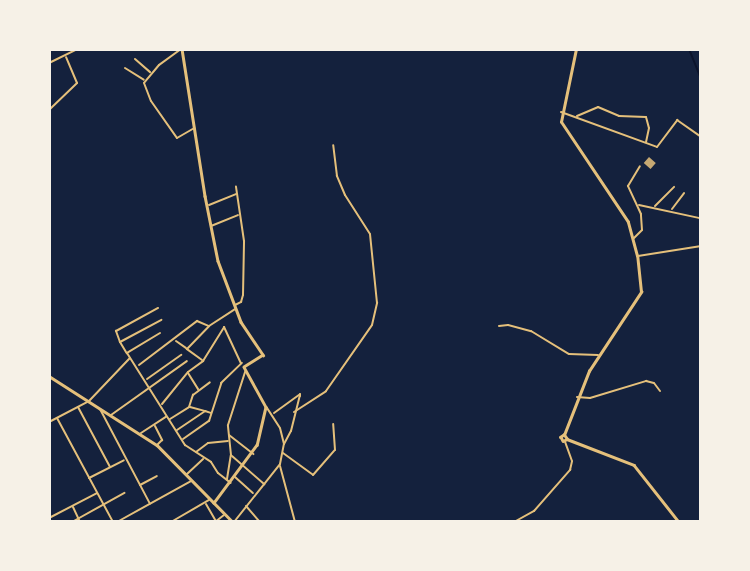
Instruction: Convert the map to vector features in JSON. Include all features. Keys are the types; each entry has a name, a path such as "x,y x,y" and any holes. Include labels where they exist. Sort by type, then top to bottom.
{"street":[{"path":"49,63 78,49"},
{"path":"145,81 151,73 182,49 218,261 245,330 263,354 259,360 243,364 221,383 209,421 182,440"},
{"path":"514,522 534,511 570,470 572,464 565,438 577,397 599,356 640,297 637,256 625,216 563,128 561,112 576,49"},
{"path":"49,110 78,81 66,57"},
{"path":"135,59 151,73"},
{"path":"125,68 145,81 149,99 177,138 195,128"},
{"path":"575,117 598,107 619,116 646,117 649,128 645,143"},
{"path":"561,112 658,146 678,120 701,137"},
{"path":"294,412 326,391 370,329 377,303 371,238 345,195 337,176 333,145"},
{"path":"633,239 642,230 639,205 628,186 640,166"},
{"path":"187,349 209,326 241,302 244,241 236,187"},
{"path":"655,207 674,187"},
{"path":"672,210 684,193"},
{"path":"207,205 237,194"},
{"path":"639,205 672,210 699,218"},
{"path":"211,226 239,215"},
{"path":"637,256 701,246"},
{"path":"158,308 116,331 120,342 138,366 182,440 229,481"},
{"path":"120,342 161,320"},
{"path":"217,320 224,327 245,372 266,407 273,413 284,444"},
{"path":"138,366 197,321 209,326"},
{"path":"499,326 508,324 527,329 569,354 599,356"},
{"path":"161,405 188,372 203,361 224,327"},
{"path":"127,352 160,333"},
{"path":"175,340 203,361"},
{"path":"146,379 181,355"},
{"path":"49,422 89,401 131,358"},
{"path":"111,415 187,361"},
{"path":"188,372 198,390"},
{"path":"229,481 231,455 227,434 245,372"},
{"path":"49,376 157,444 208,501 215,522 225,514"},
{"path":"577,397 590,398 646,381 654,383 660,391"},
{"path":"141,434 189,407 198,390 210,382"},
{"path":"273,413 300,394 280,464 295,522"},
{"path":"78,407 110,467"},
{"path":"189,407 212,413"},
{"path":"214,503 253,454 266,407"},
{"path":"99,408 150,504"},
{"path":"176,431 205,411"},
{"path":"57,418 115,522 192,481"},
{"path":"282,453 313,475 335,450 333,424"},
{"path":"154,425 162,440 157,444"},
{"path":"227,434 253,454"},
{"path":"565,438 634,465 679,522"},
{"path":"196,452 208,443 229,441"},
{"path":"231,455 265,484"},
{"path":"187,475 204,458"},
{"path":"89,478 125,459"},
{"path":"171,522 208,501 214,503 233,522 280,464"},
{"path":"139,485 157,476"},
{"path":"235,477 254,494"},
{"path":"51,522 49,518 97,492"},
{"path":"72,522 124,493"},
{"path":"246,505 260,522"},
{"path":"72,506 80,522"}],"building":[{"path":"649,157 656,163 651,169 644,163"}],"waterway":[{"path":"689,49 701,79"}]}
